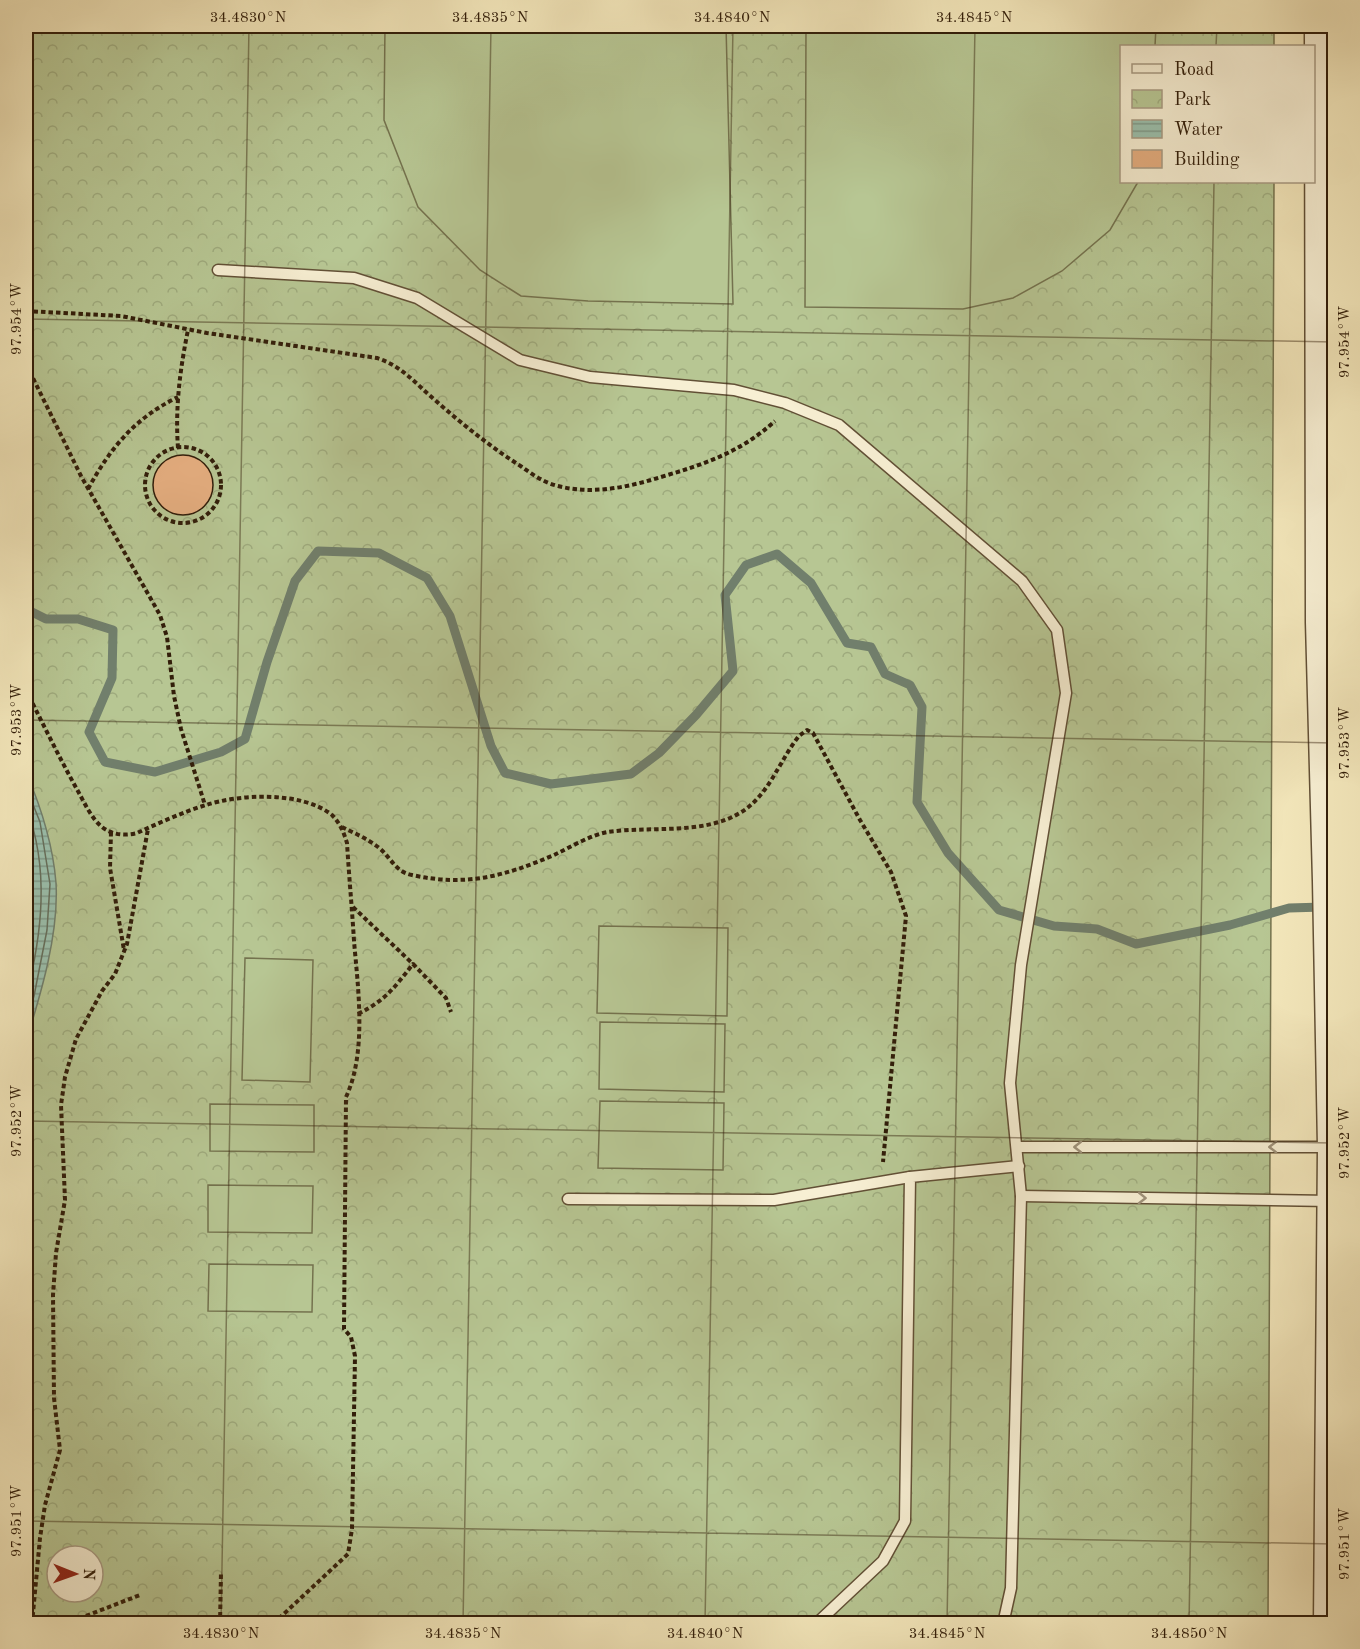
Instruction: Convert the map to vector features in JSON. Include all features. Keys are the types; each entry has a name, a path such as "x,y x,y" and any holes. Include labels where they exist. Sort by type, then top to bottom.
{"street":[{"path":"1318,26 1320,622 1328,881 1332,1147 1328,1623"}],"lane":[{"path":"218,270 354,278 417,298 520,360 590,377 734,390 789,405 839,425 1022,581 1057,630 1066,693 1021,965 1010,1083 1021,1196 1011,1588 1003,1623"},
{"path":"1017,1147 1332,1147"},
{"path":"568,1199 774,1200 910,1176 1019,1166"},
{"path":"816,1623 883,1561 905,1521 910,1176"},
{"path":"1021,1196 1332,1201"}],"path":[{"path":"26,311 121,316 188,330 361,355 391,363 406,373 495,450 537,477 556,486 575,489 604,489 646,482 714,459 750,442 789,405"},
{"path":"178,448 180,371 188,330"},
{"path":"26,357 47,408 88,490 160,615 167,637 174,696 181,729 205,805"},
{"path":"88,490 112,449 129,430 156,408 178,397"},
{"path":"178,448 195,449 206,454 215,464 220,476 219,500 212,511 202,519 191,523 167,520 149,503 145,491 145,478 150,466 158,456 169,449 178,448"},
{"path":"26,690 88,809 101,826 111,832 126,835 205,805 263,796 291,799 314,806 332,815 342,827 379,848 400,872 454,882 508,872 606,832 688,827 719,822 737,815 754,804 799,736 807,730 813,733 891,872 906,916 881,1181"},
{"path":"273,1623 348,1554 350,1547 355,1356 351,1337 344,1329 346,1096 355,1068 359,1038 347,843 342,827"},
{"path":"32,1623 40,1538 52,1477 60,1450 54,1398 53,1295 56,1253 65,1200 63,1096 65,1077 76,1038 102,991 115,974 124,950 148,828"},
{"path":"111,832 110,868 124,950"},
{"path":"352,906 446,998 451,1012"},
{"path":"358,1014 388,996 413,964"},
{"path":"220,1623 221,1572"},
{"path":"65,1623 140,1595"}],"green space":[{"path":"26,26 1274,26 1274,45 1120,45 1120,183 1274,183 1268,1623 26,1624"},
{"path":"385,26 726,26 733,304 588,301 521,296 480,270 418,207 384,120"},
{"path":"806,26 1156,26 1155,45 1120,45 1120,183 1137,183 1110,230 1062,271 1013,298 963,309 805,307"},
{"path":"599,926 728,928 727,1016 597,1013"},
{"path":"245,958 313,960 310,1082 242,1080"},
{"path":"600,1022 725,1024 724,1092 599,1089"},
{"path":"600,1101 724,1103 723,1170 598,1168"},
{"path":"210,1104 314,1105 314,1152 210,1151"},
{"path":"208,1185 313,1186 312,1233 208,1232"},
{"path":"209,1264 313,1265 312,1312 208,1311"}],"water":[{"path":"26,772 49,840 56,883 56,902 48,963 26,1042"}],"building":[{"path":"183,455 204,464 213,485 204,506 183,515 162,506 153,485 162,464"}],"waterway":[{"path":"26,609 46,619 78,619 113,630 112,678 89,732 105,762 155,772 221,752 245,739 267,662 295,581 318,551 379,553 427,578 450,616 491,746 505,773 551,784 631,774 659,753 696,715 733,671 725,595 746,565 777,554 811,583 847,643 871,647 885,674 910,685 922,707 917,802 948,853 999,910 1054,926 1097,929 1136,944 1230,925 1289,908 1323,907"}]}
